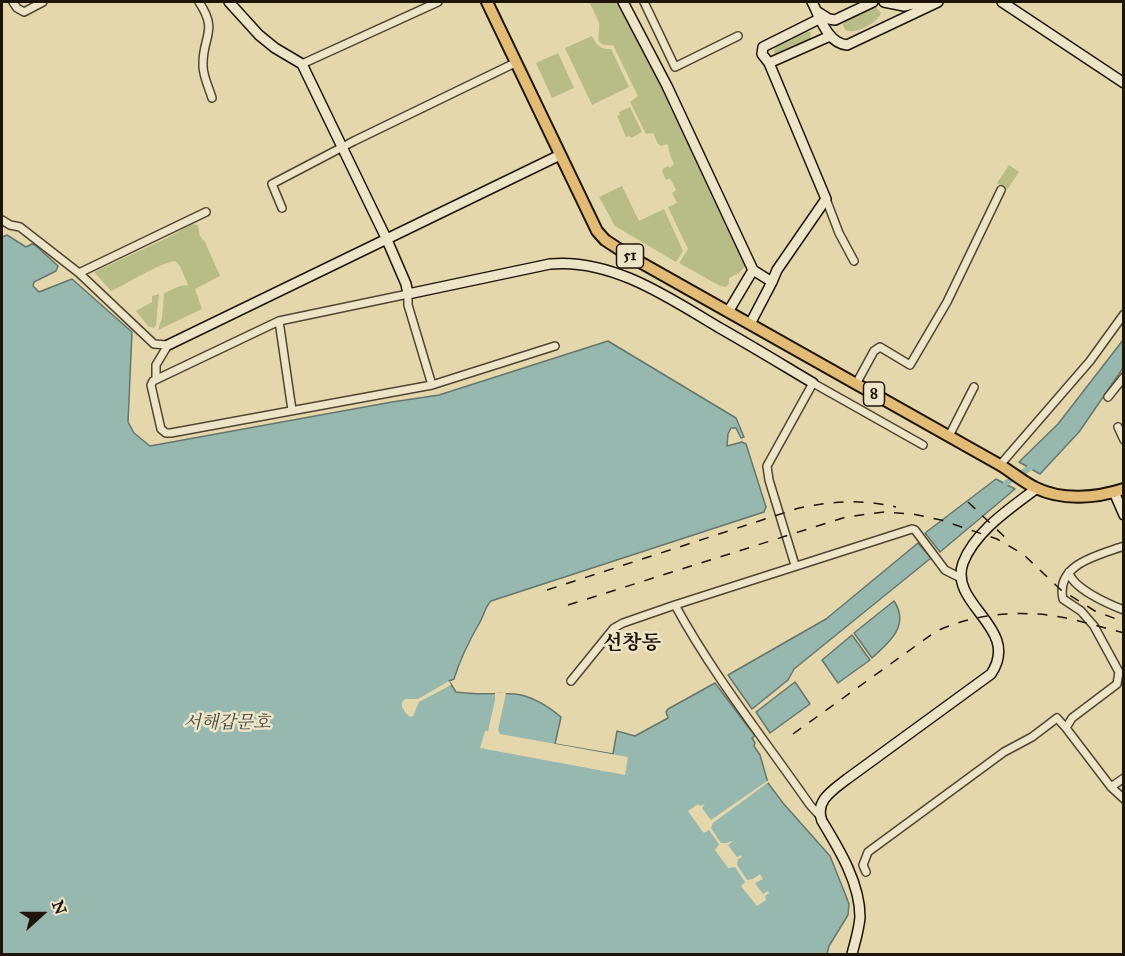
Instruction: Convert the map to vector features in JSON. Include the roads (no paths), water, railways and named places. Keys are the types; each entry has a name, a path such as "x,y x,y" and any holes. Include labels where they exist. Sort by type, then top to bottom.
{"main road":[{"name":"51","path":"487,2 597,231 605,240 631,257 739,318"},
{"name":"8","path":"739,318 1033,486 1073,496 1095,496 1119,490"}],"street":[{"path":"13,2 24,12 43,2"},
{"path":"199,2 208,16 209,25 203,65 212,98"},
{"path":"229,2 259,35 275,48 302,64 406,284 408,305 432,385"},
{"path":"302,64 438,2"},
{"path":"623,2 667,86 753,270 772,282"},
{"path":"644,2 675,67 738,36"},
{"path":"812,2 830,36 837,43 847,45 924,4"},
{"path":"818,15 835,20 873,2"},
{"path":"884,2 913,5 939,2"},
{"path":"1002,2 1124,83"},
{"path":"818,15 763,47 762,54 769,63 839,233 854,261"},
{"path":"769,63 830,36"},
{"path":"282,208 272,184 517,62"},
{"path":"2,220 20,227 79,273 142,335 154,344 168,345 560,155"},
{"path":"856,384 874,351 880,347 910,365 947,302 1000,190"},
{"path":"750,324 777,270 826,199"},
{"path":"79,273 206,212"},
{"path":"555,346 432,385 166,434 159,424 151,385 156,379 279,321 563,263 582,265 645,285 923,445"},
{"path":"728,312 753,270"},
{"path":"1004,468 1090,361 1124,314"},
{"path":"279,321 292,410"},
{"path":"156,379 156,365 168,345"},
{"path":"1108,397 1123,380"},
{"path":"795,565 769,480 767,466 813,383"},
{"path":"949,436 974,387"},
{"path":"1118,427 1124,440"},
{"path":"820,816 820,805 828,795 987,679 998,664 999,644 968,595 962,578 963,563 982,535 1033,486"},
{"path":"1119,490 1124,515"},
{"path":"571,681 614,628 623,623 907,530 915,530 945,570 962,578"},
{"path":"1066,728 1072,718 1117,684 1119,678 1116,665 1087,616 1063,599 1061,590 1064,580 1069,572 1084,561 1124,546"},
{"path":"1069,572 1070,578 1076,584 1102,601 1124,610"},
{"path":"675,605 690,634 820,816 847,866 858,902 860,918 852,954"},
{"path":"866,872 863,865 868,852 995,759 1032,737 1057,718 1111,787 1124,799"},
{"path":"1111,787 1124,778"}],"water":[{"name":"서해갑문호","path":"7,235 26,247 35,245 58,266 56,271 34,282 33,286 39,292 72,279 132,332 128,422 134,433 150,446 439,395 608,341 736,418 744,437 741,438 736,428 731,428 727,446 742,442 746,444 766,507 764,512 491,601 465,650 454,679 449,681 456,692 522,695 533,699 561,717 555,744 613,754 617,731 635,736 668,718 666,712 668,709 715,683 755,736 752,738 754,746 760,755 768,783 830,856 849,904 848,915 829,946 827,954 2,954 2,237"},
{"path":"1123,340 1123,368 1079,432 1040,474 1019,462 1058,424"},
{"path":"996,479 1015,489 940,552 925,533"},
{"path":"918,543 931,558 794,669 788,680 752,709 728,675 826,619"},
{"path":"894,601 900,618 899,625 891,639 872,658 854,633"},
{"path":"852,635 870,660 838,683 822,660"},
{"path":"795,682 810,704 770,733 756,712"}],"waterway":[{"path":"1006,483 1036,464"}],"railway":[{"path":"547,590 799,508 848,502 896,507"},
{"path":"968,502 1010,542"},
{"path":"568,605 846,517 884,512 913,514 941,520 997,539 1023,554 1061,590 1095,611 1124,622"},
{"path":"793,734 935,632 971,619 997,615 1036,614 1069,619 1124,633"}],"district":[{"name":"선창동","path":"632,644"}]}
